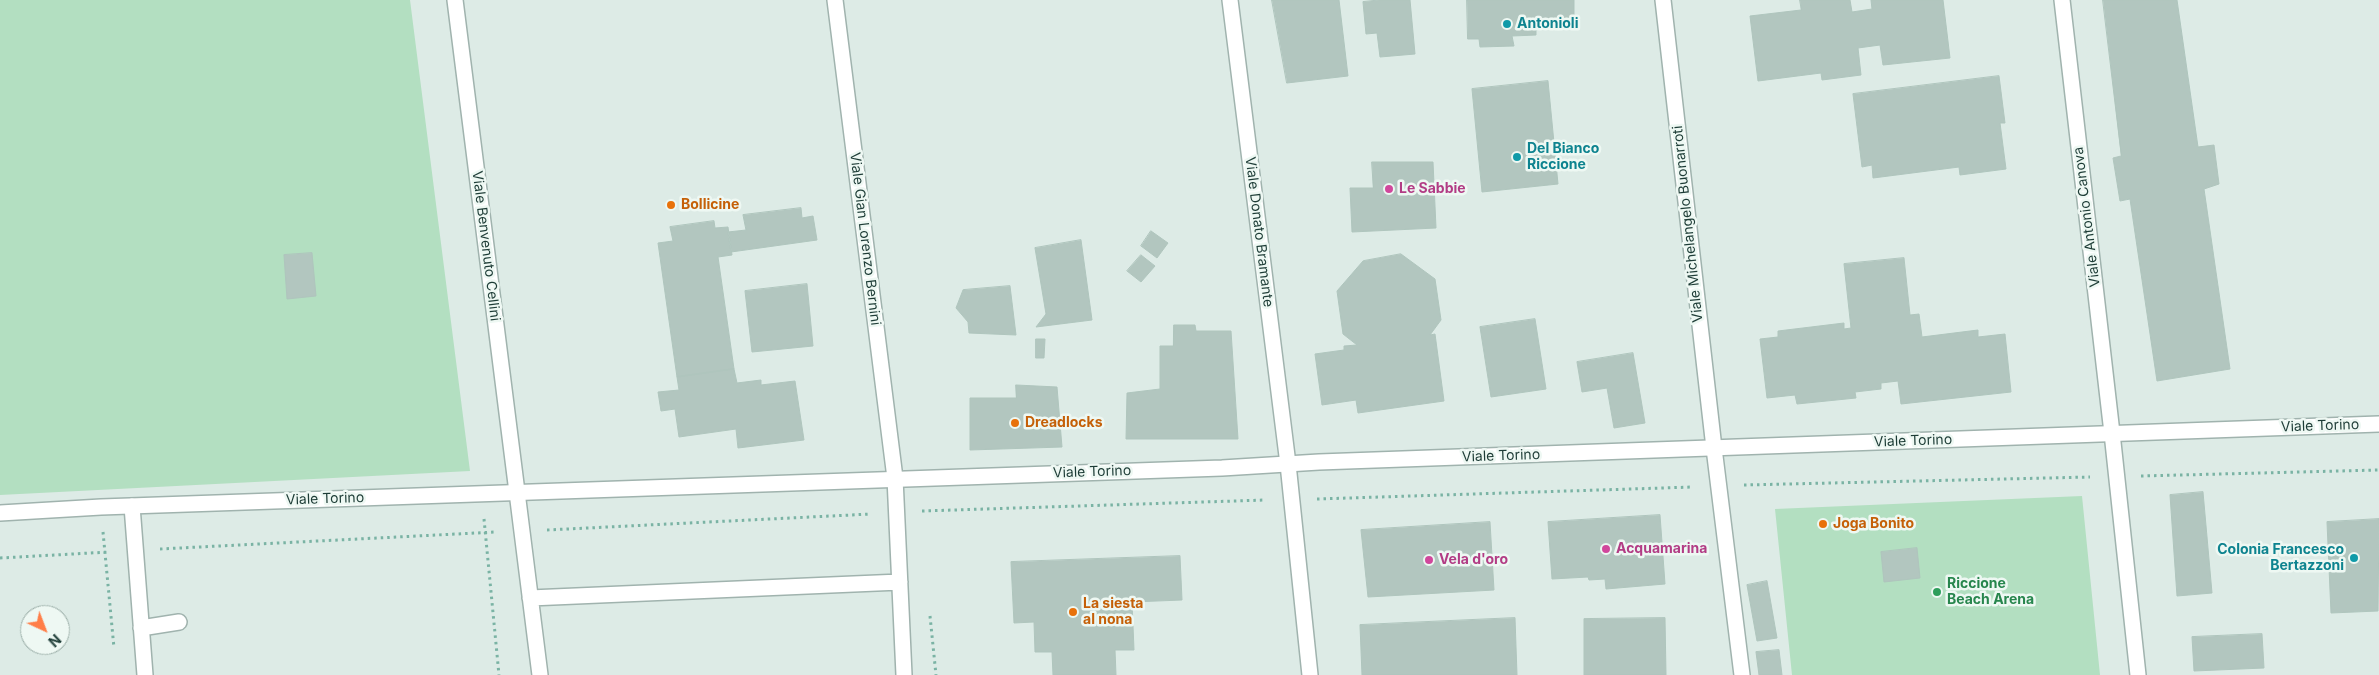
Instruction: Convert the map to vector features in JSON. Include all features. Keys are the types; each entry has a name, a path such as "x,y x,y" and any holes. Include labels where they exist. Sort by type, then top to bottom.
{"street":[{"name":"Viale Benvenuto Cellini","path":"455,0 517,492"},
{"name":"Viale Gian Lorenzo Bernini","path":"835,0 895,478"},
{"name":"Viale Donato Bramante","path":"1230,0 1288,464"},
{"name":"Viale Michelangelo Buonarroti","path":"1663,0 1714,448"},
{"name":"Viale Antonio Canova","path":"2062,0 2112,433"},
{"name":"Viale Torino","path":"0,513 101,507 1222,468 2379,424"},
{"path":"2112,433 2138,675"},
{"path":"1714,448 1742,675"},
{"path":"1288,464 1310,675"},
{"path":"895,478 904,675"},
{"path":"517,492 540,675"},
{"path":"132,506 145,675"},
{"path":"530,598 900,582"},
{"path":"141,628 179,622"}],"path":[{"path":"0,558 897,513 1718,486 2379,470"},
{"path":"482,493 498,675"},
{"path":"101,507 115,656"}],"green space":[{"path":"0,0 410,0 470,471 0,495"},
{"name":"Riccione Beach Arena","path":"2082,496 2100,675 1792,675 1775,509"}],"building":[{"path":"1272,0 1339,0 1348,76 1287,83"},
{"path":"1410,0 1415,54 1380,57 1377,33 1366,34 1363,2"},
{"name":"Antonioli","path":"1467,0 1574,0 1574,17 1556,18 1556,23 1536,24 1536,35 1512,36 1514,46 1480,47 1479,39 1468,39"},
{"path":"1800,0 1850,0 1852,12 1872,9 1871,0 1943,0 1950,58 1883,65 1880,45 1858,48 1861,75 1822,80 1821,73 1758,81 1750,16 1801,10"},
{"path":"2103,0 2177,0 2198,147 2214,145 2219,184 2204,189 2230,369 2157,381 2130,199 2120,201 2113,158 2121,156"},
{"path":"1999,76 2005,123 2000,123 2006,169 1960,175 1959,167 1873,178 1872,165 1862,167 1853,94"},
{"name":"Del Bianco Riccione","path":"1548,81 1558,184 1482,192 1472,89"},
{"path":"1372,162 1433,162 1436,228 1352,232 1350,188 1373,188"},
{"path":"801,208 802,218 813,216 817,240 731,252 728,232 746,230 743,215"},
{"path":"714,221 715,228 728,227 732,255 718,257 734,369 677,377 658,243 673,241 670,227"},
{"path":"1151,231 1168,243 1157,258 1141,246"},
{"path":"1081,240 1092,320 1036,327 1046,314 1035,248"},
{"path":"312,253 316,296 287,299 284,255"},
{"path":"1401,254 1435,279 1441,320 1430,335 1435,334 1444,401 1358,413 1356,400 1322,405 1315,354 1344,350 1344,346 1357,345 1343,334 1337,291 1363,261"},
{"path":"1141,255 1155,266 1141,282 1127,271"},
{"path":"1904,258 1910,315 1919,314 1922,337 1978,330 1978,337 2005,334 2011,392 1901,404 1898,381 1881,383 1881,389 1855,392 1856,398 1797,404 1795,395 1767,398 1760,339 1778,337 1778,331 1844,323 1844,329 1851,328 1844,264"},
{"path":"807,284 813,346 752,352 745,291"},
{"path":"1010,286 1016,335 969,333 968,322 956,308 963,290"},
{"path":"1535,319 1546,389 1491,397 1480,327"},
{"path":"1174,325 1195,325 1196,331 1231,331 1238,439 1126,439 1127,393 1160,389 1160,346 1173,346"},
{"path":"1036,339 1045,339 1044,358 1036,358"},
{"path":"1633,353 1645,423 1614,428 1607,388 1582,392 1577,362"},
{"path":"734,369 737,383 761,380 761,385 795,381 804,440 738,448 736,429 679,437 675,409 661,411 658,392 679,390 677,377"},
{"name":"Dreadlocks","path":"1016,385 1057,387 1062,447 970,450 970,398 1016,398"},
{"path":"2203,492 2212,593 2177,596 2170,495"},
{"name":"Acquamarina","path":"1660,515 1665,584 1606,589 1605,579 1589,580 1588,577 1552,579 1548,522"},
{"name":"Colonia Francesco Bertazzoni","path":"2379,519 2378,611 2331,613 2327,522"},
{"name":"Vela d'oro","path":"1490,522 1494,590 1368,597 1361,530"},
{"path":"1917,548 1920,578 1884,582 1881,552"},
{"name":"La siesta al nona","path":"1180,556 1182,600 1132,602 1134,650 1115,650 1116,675 1053,675 1052,652 1035,652 1034,622 1014,623 1011,562"},
{"path":"1767,581 1777,638 1757,641 1747,585"},
{"path":"1515,618 1517,675 1362,675 1360,625"},
{"path":"1665,618 1666,675 1584,675 1584,619"},
{"path":"2262,634 2264,668 2194,671 2192,637"},
{"path":"1779,650 1782,675 1759,675 1756,652"}],"place":[{"name":"Antonioli","path":"1507,24"},
{"name":"Del Bianco Riccione","path":"1517,157"},
{"name":"Le Sabbie","path":"1389,189"},
{"name":"Bollicine","path":"671,205"},
{"name":"Dreadlocks","path":"1015,423"},
{"name":"Joga Bonito","path":"1823,524"},
{"name":"Acquamarina","path":"1606,549"},
{"name":"Colonia Francesco Bertazzoni","path":"2354,558"},
{"name":"Vela d'oro","path":"1429,560"},
{"name":"Riccione Beach Arena","path":"1937,592"},
{"name":"La siesta al nona","path":"1073,612"}]}
